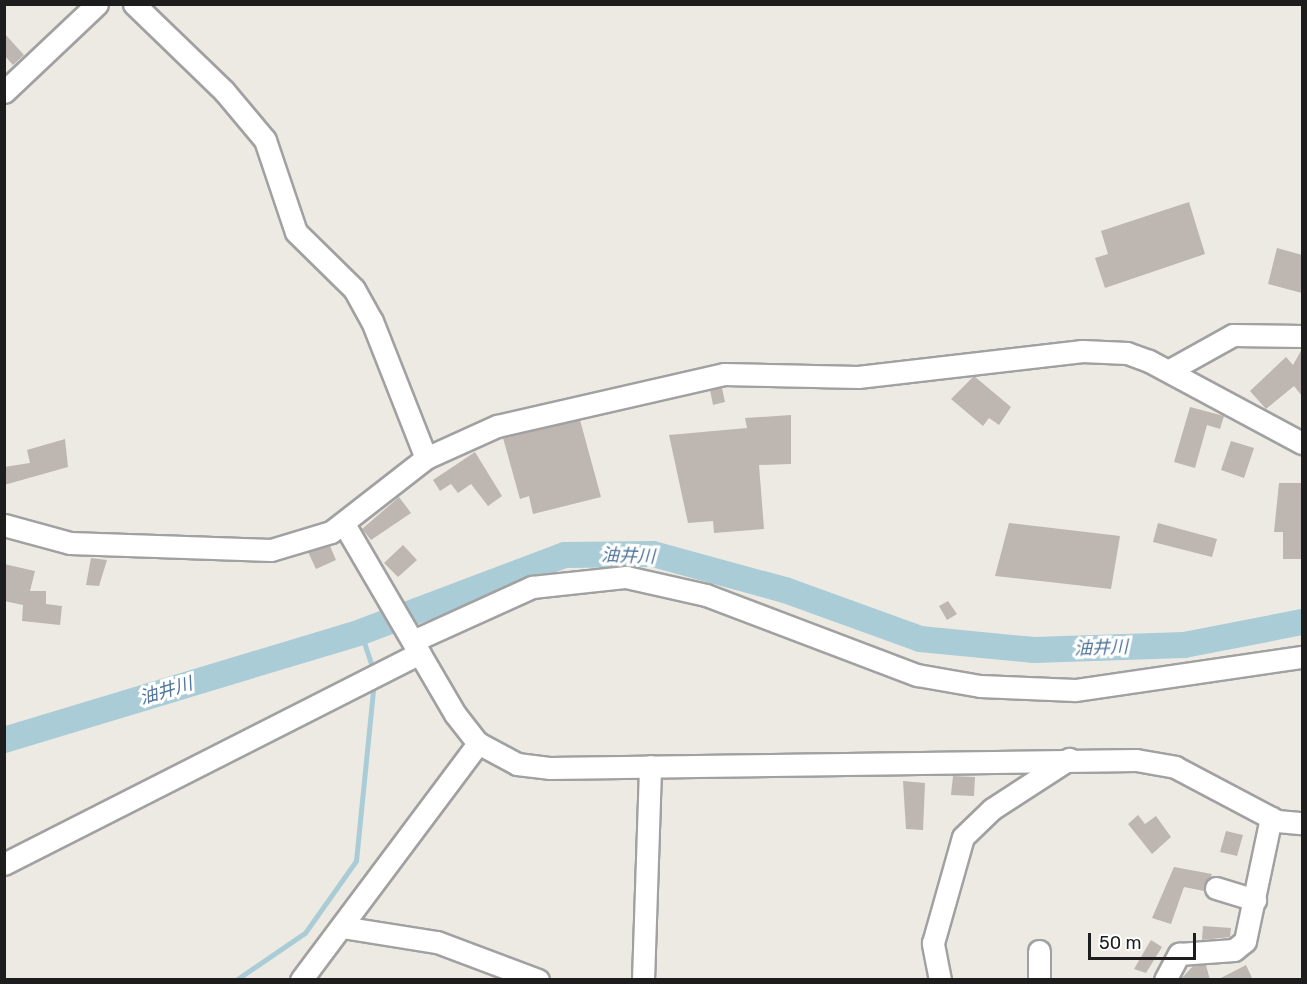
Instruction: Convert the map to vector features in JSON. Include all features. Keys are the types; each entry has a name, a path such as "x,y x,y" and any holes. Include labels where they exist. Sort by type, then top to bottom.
{"street":[{"path":"4,92 97,4"},
{"path":"134,4 224,91 265,140 296,232 354,290 372,321 426,458"},
{"path":"1170,370 1196,351 1233,335 1279,332 1302,336"},
{"path":"4,525 70,543 271,550 301,545 344,524 426,458 497,426 724,374 858,376 1082,351 1127,352 1170,370 1302,443"},
{"path":"344,524 380,588 478,743 532,767 1069,759 1168,765 1271,818 1302,823"},
{"path":"4,864 376,676 413,641 532,587 626,577 706,595 916,675 980,686 1075,690 1302,657"},
{"path":"301,980 478,743"},
{"path":"940,980 933,943 963,837 992,809 1069,759"},
{"path":"643,980 650,766"},
{"path":"1165,980 1170,962 1185,952 1242,946 1255,900 1271,818"},
{"path":"1216,888 1255,900"},
{"path":"342,927 437,942 538,980"},
{"path":"1039,951 1039,980"}],"building":[{"path":"4,33 24,55 13,65 4,55"},
{"path":"1189,202 1205,254 1105,288 1095,258 1108,254 1101,231"},
{"path":"1277,248 1302,255 1302,293 1268,284"},
{"path":"1302,349 1302,396 1294,386 1266,409 1250,391 1286,357 1293,365"},
{"path":"974,376 1011,407 999,425 989,418 983,426 951,399"},
{"path":"722,388 725,402 713,405 710,390"},
{"path":"1190,407 1224,416 1220,429 1207,425 1195,468 1174,462"},
{"path":"791,415 791,464 759,465 764,529 714,533 713,521 688,523 669,435 747,428 745,418"},
{"path":"580,420 601,497 533,514 529,496 520,499 503,438"},
{"path":"65,439 68,467 4,485 4,467 30,463 27,450"},
{"path":"1231,441 1254,448 1244,478 1221,470"},
{"path":"475,452 502,496 488,506 471,484 458,493 451,484 440,491 433,480"},
{"path":"1279,483 1302,483 1302,559 1283,559 1283,532 1274,532"},
{"path":"399,497 411,513 371,540 362,529"},
{"path":"1009,523 1120,536 1111,589 995,576"},
{"path":"1158,523 1217,539 1212,557 1153,542"},
{"path":"403,545 417,560 398,577 384,563"},
{"path":"330,546 336,560 316,569 308,552"},
{"path":"91,558 107,560 99,586 86,585"},
{"path":"4,564 35,571 30,591 46,591 46,604 62,606 60,625 22,621 23,605 4,601"},
{"path":"948,601 957,614 947,620 939,606"},
{"path":"953,776 975,777 974,796 951,795"},
{"path":"903,781 925,783 923,830 906,829"},
{"path":"1138,815 1145,824 1156,816 1171,837 1152,854 1128,824"},
{"path":"1226,831 1243,835 1237,856 1220,852"},
{"path":"1174,867 1212,874 1204,891 1184,887 1171,924 1152,918"},
{"path":"1203,926 1231,928 1230,937 1202,940"},
{"path":"1151,940 1162,947 1146,973 1134,969"},
{"path":"1206,965 1210,980 1180,980 1193,966"},
{"path":"1246,965 1253,980 1217,980"}],"waterway":[{"name":"油井川","path":"4,740 361,632 565,555 653,554 785,590 920,639 1034,650 1184,645 1302,622"},
{"path":"361,632 374,671"},
{"path":"236,980 305,933 356,861 374,682"}]}
